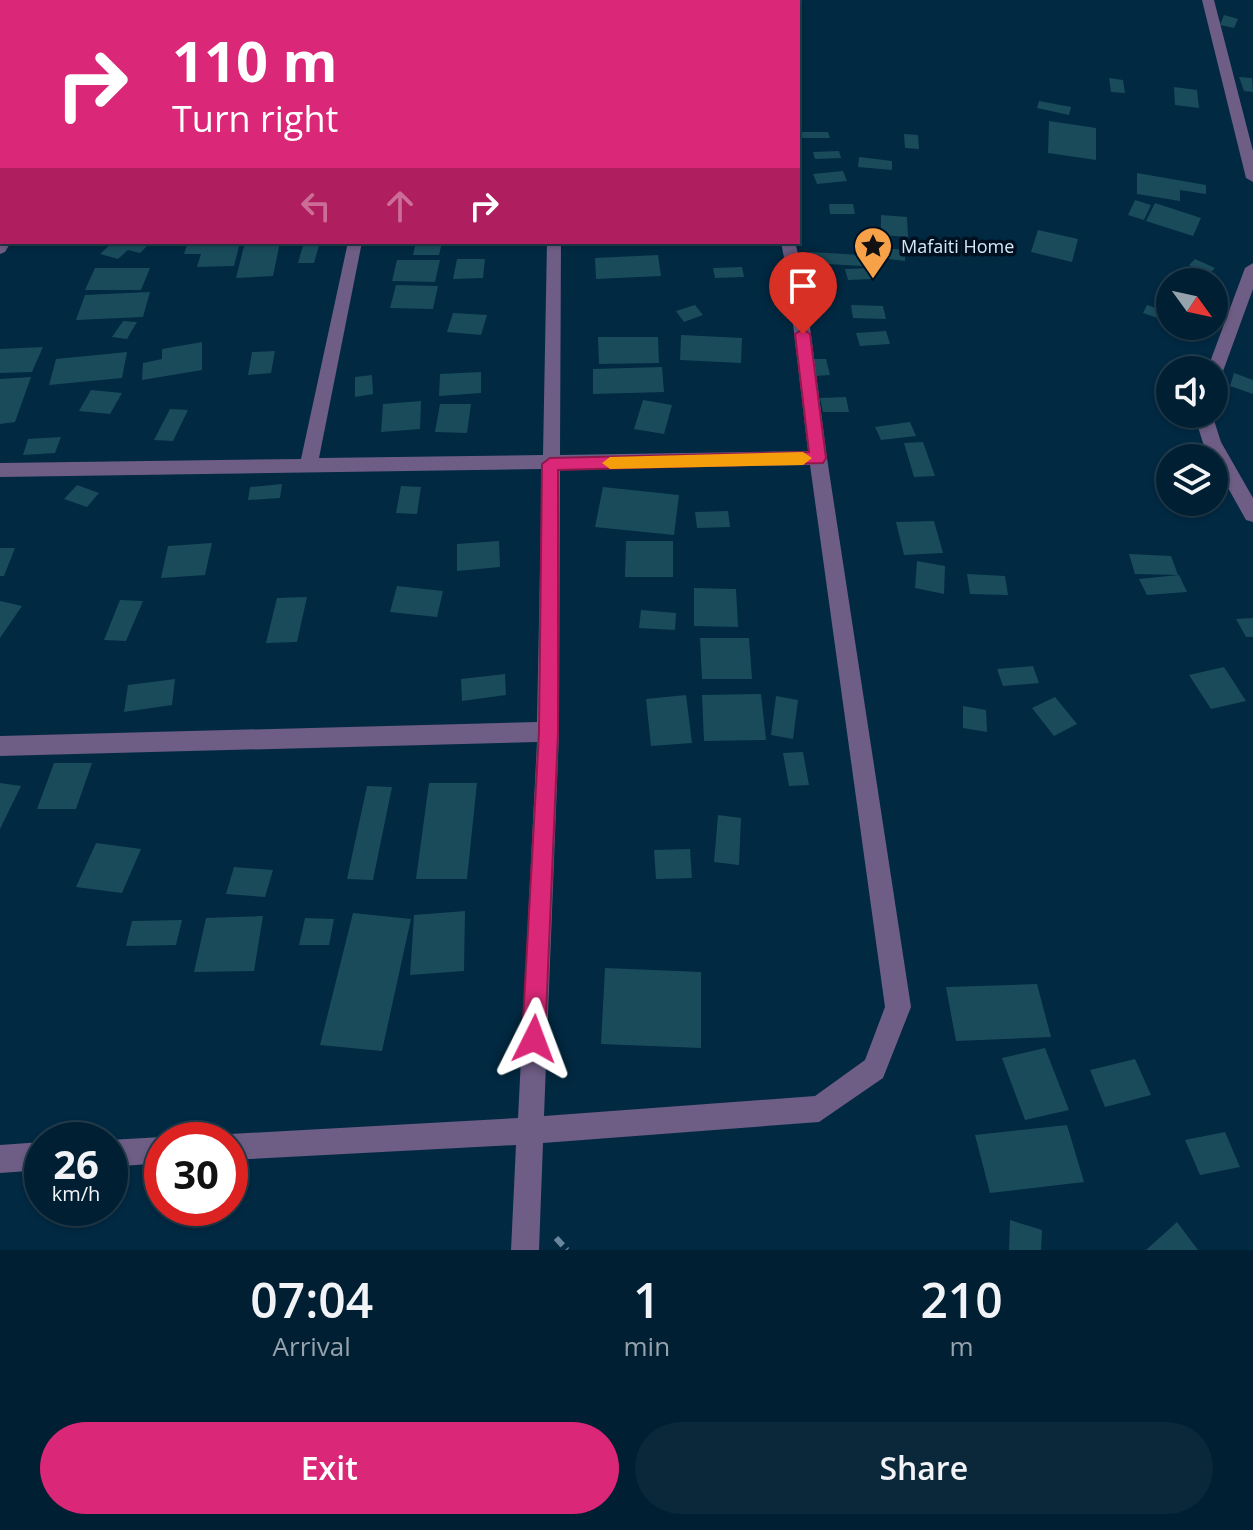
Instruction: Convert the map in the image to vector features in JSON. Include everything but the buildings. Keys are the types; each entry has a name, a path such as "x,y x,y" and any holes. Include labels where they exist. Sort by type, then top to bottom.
{"street":[{"path":"1208,0 1253,178"},
{"path":"309,464 355,244"},
{"path":"525,1250 548,732 554,244"},
{"path":"248,1146 529,1131 819,1109 874,1069 898,1007 788,244"},
{"path":"1221,356 1253,268"},
{"path":"1207,428 1212,443 1253,515"},
{"path":"0,470 818,458"},
{"path":"0,746 548,732"},
{"path":"0,1159 24,1157"}],"slow traffic":[{"path":"610,463 803,458"}],"place":[{"name":"Mafaiti Home","path":"873,280"}],"route":[{"path":"534,1039 548,732 550,464 818,458 803,334"}]}
